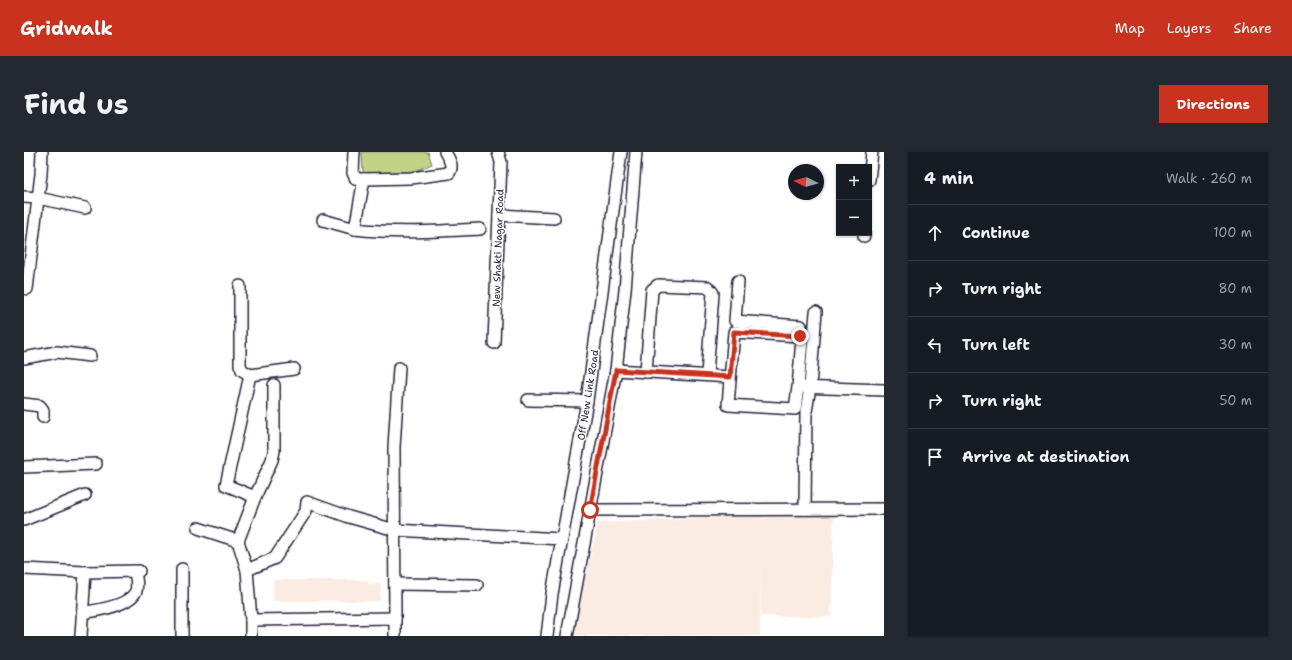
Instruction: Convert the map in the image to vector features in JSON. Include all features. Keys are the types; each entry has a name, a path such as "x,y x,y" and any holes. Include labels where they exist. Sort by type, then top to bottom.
{"street":[{"path":"27,289 41,174 42,152"},
{"path":"354,152 353,173 356,179 364,180 411,178 449,173 452,169 452,165 445,152"},
{"name":"New Shakti Nagar Road","path":"494,343 501,162 498,152"},
{"name":"Off New Link Road","path":"547,636 552,594 587,401 621,152"},
{"path":"567,636 616,370 625,290 636,152"},
{"path":"871,164 872,152"},
{"path":"355,229 364,180"},
{"path":"24,197 38,198 85,208"},
{"path":"499,215 554,218"},
{"path":"323,220 355,229 374,231 412,232 480,229"},
{"path":"734,326 800,336 802,339 795,408 728,405 734,326 738,281"},
{"path":"646,372 652,290 658,285 708,287 713,292 706,375"},
{"path":"240,286 240,365 242,370 250,375 294,369"},
{"path":"805,509 806,412 810,387 816,312"},
{"path":"734,326 801,326"},
{"path":"24,358 57,352 90,356"},
{"path":"395,636 394,447 399,368"},
{"path":"616,370 730,377"},
{"path":"250,375 226,486 255,497"},
{"path":"251,636 247,570 238,541 255,497 272,460 274,451 274,385"},
{"path":"798,387 884,390"},
{"path":"528,400 587,401"},
{"path":"24,404 40,406 43,410 43,417"},
{"path":"24,468 96,464"},
{"path":"24,520 86,495"},
{"path":"247,570 275,558 306,511 307,502 349,517 395,530 562,539"},
{"path":"590,510 884,509"},
{"path":"198,528 238,541"},
{"path":"182,569 182,636"},
{"path":"24,570 137,572 137,586 135,593 124,602 112,607 87,612"},
{"path":"81,636 85,572"},
{"path":"395,584 477,585"},
{"path":"251,620 395,618"}],"shaded area":[{"path":"763,515 834,515 831,617 761,616 761,562 760,636 572,636 598,523"},
{"path":"273,580 368,580 368,584 381,584 380,601 273,601"}],"green space":[{"path":"362,152 428,152 432,164 416,171 391,177 366,175 363,173"}],"route":[{"path":"590,510 616,370 730,377 734,332 800,336"}]}
